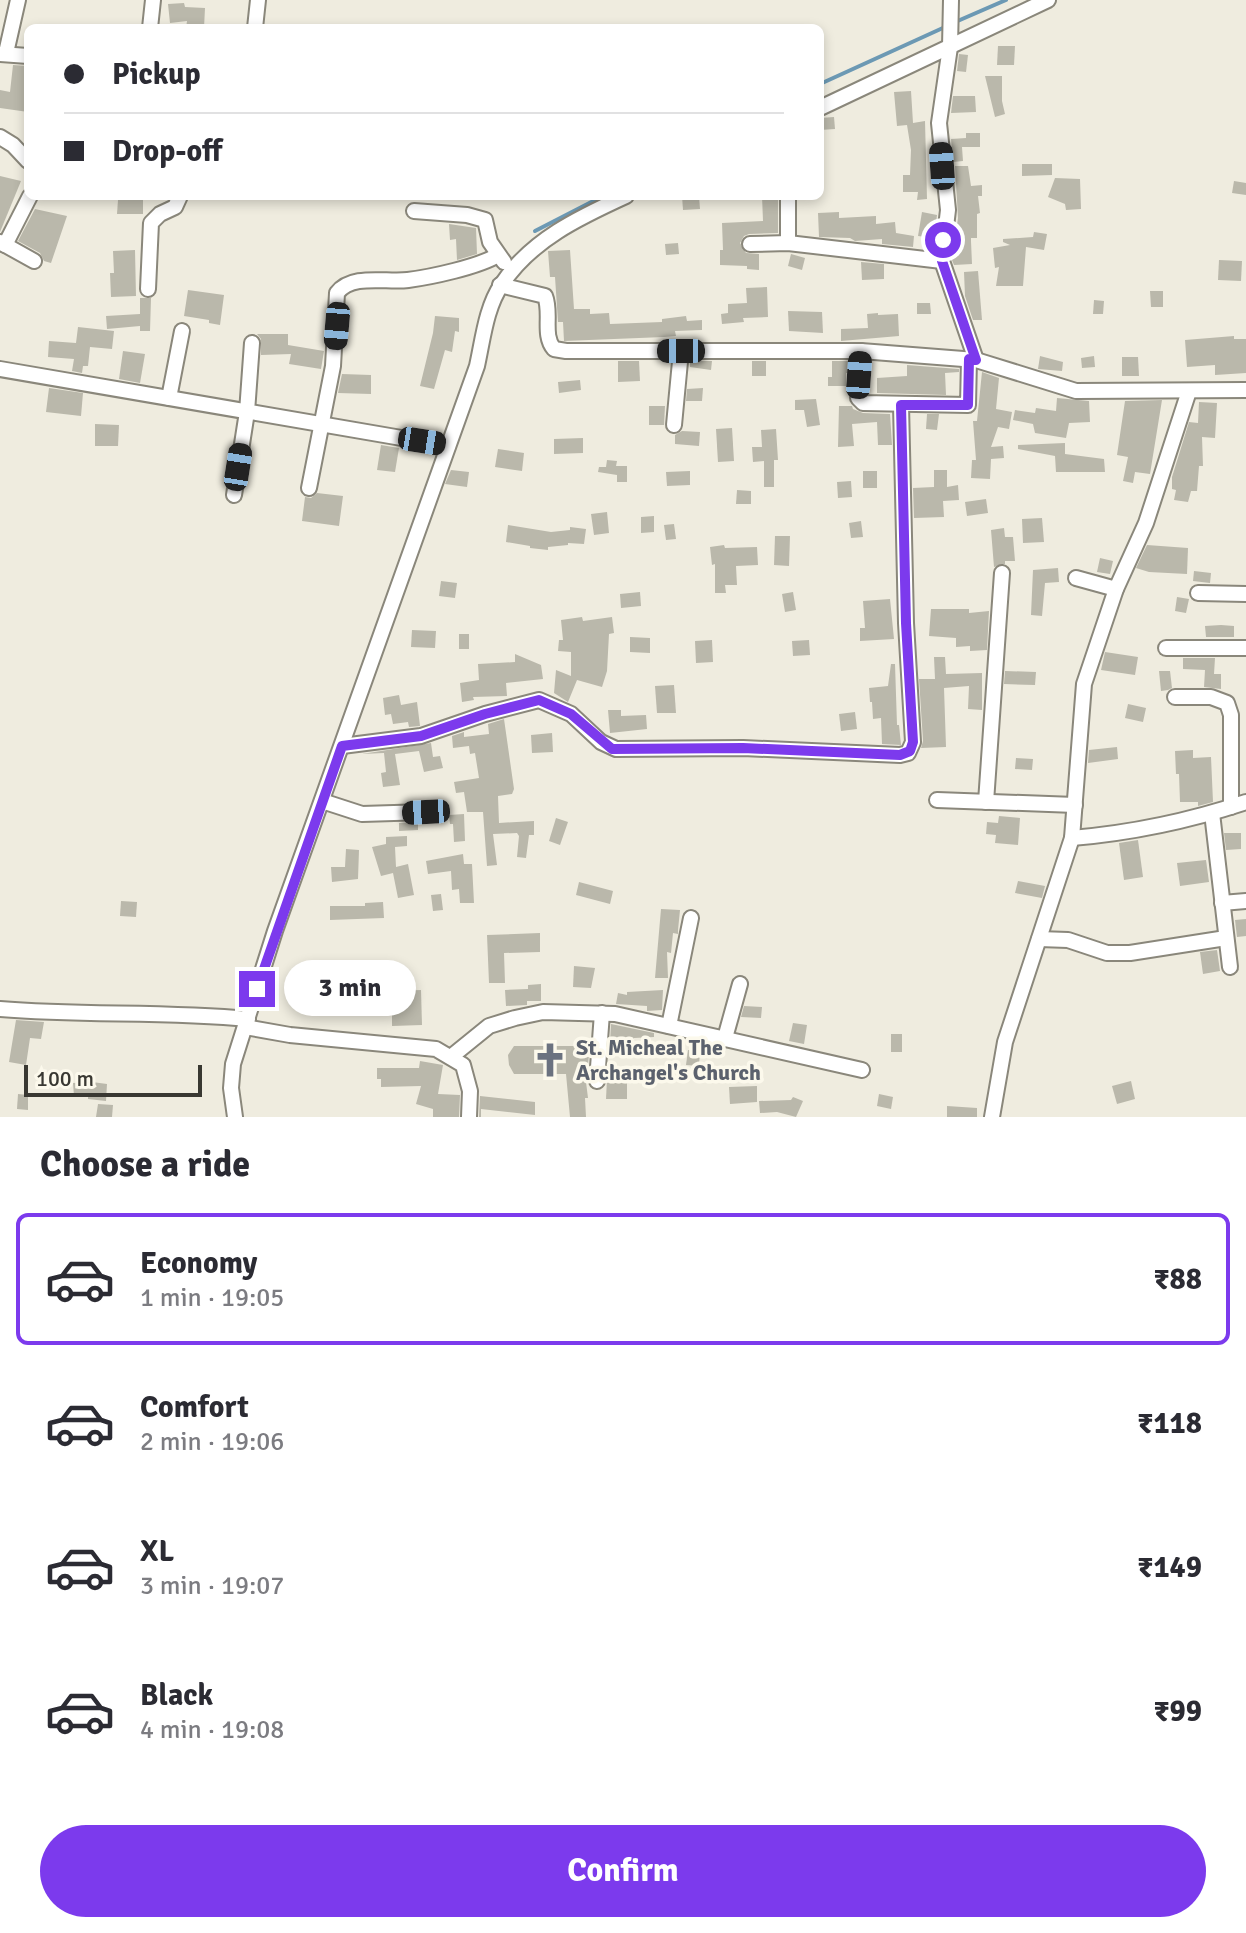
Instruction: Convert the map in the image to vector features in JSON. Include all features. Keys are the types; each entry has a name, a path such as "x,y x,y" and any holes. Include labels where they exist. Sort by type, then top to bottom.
{"street":[{"path":"18,0 3,54 24,56"},
{"path":"150,24 153,0"},
{"path":"255,24 258,0"},
{"path":"861,351 858,399 863,403 968,405 972,360 942,261 948,210 939,123 950,47 951,0"},
{"path":"824,106 1048,0"},
{"path":"0,137 24,157"},
{"path":"28,200 2,244 34,261"},
{"path":"148,289 151,223 160,214 175,207 178,200"},
{"path":"235,1117 231,1088 233,1064 275,931 477,366 487,318 500,285 533,247 588,213 617,200"},
{"path":"788,200 788,243"},
{"path":"414,211 467,215 485,220 490,242 513,271"},
{"path":"750,244 788,243 942,261"},
{"path":"309,488 333,366 337,293 340,288 355,282 412,280 469,268 498,255"},
{"path":"500,285 545,296 549,308 549,344 554,349 861,351 972,360 1076,391 1246,390"},
{"path":"169,398 182,331"},
{"path":"234,495 247,412 252,343"},
{"path":"674,425 681,351"},
{"path":"0,369 448,446"},
{"path":"992,1117 1005,1042 1072,838 1084,684 1116,589 1146,523 1189,391"},
{"path":"342,746 421,736 539,700 571,714 612,749 743,748 908,753 913,742 906,623 901,405"},
{"path":"986,802 1002,573"},
{"path":"1076,578 1116,589"},
{"path":"1198,593 1246,594"},
{"path":"1166,648 1246,648"},
{"path":"1175,697 1211,697 1227,703 1231,715 1231,807"},
{"path":"937,800 1075,805"},
{"path":"322,801 362,814 426,812"},
{"path":"1072,838 1117,834 1212,813 1246,802"},
{"path":"1212,813 1230,967"},
{"path":"1222,903 1246,901"},
{"path":"669,1026 691,918"},
{"path":"1039,939 1068,940 1107,953 1130,953 1226,938"},
{"path":"725,1038 740,984"},
{"path":"0,1009 45,1013 158,1013 246,1023 290,1035 436,1049 463,1065 470,1091 469,1117"},
{"path":"452,1056 489,1026 515,1018 543,1012 602,1013 862,1070"},
{"path":"597,1081 602,1013"}],"building":[{"path":"184,3 185,7 205,8 204,24 187,24 187,21 170,23 168,4"},
{"path":"998,46 1015,46 1014,65 997,65"},
{"path":"959,54 968,55 966,72 957,71"},
{"path":"13,65 24,66 24,111 0,108 0,90 10,92"},
{"path":"985,76 1002,76 1005,114 995,117"},
{"path":"911,91 913,123 925,121 927,199 917,200 918,192 903,192 903,175 910,175 911,150 907,125 897,126 894,92"},
{"path":"953,96 975,96 976,112 951,113"},
{"path":"834,117 835,129 824,130 824,118"},
{"path":"966,133 980,133 980,147 962,147 963,161 953,162 951,139 966,138"},
{"path":"1022,164 1052,164 1052,175 1022,176"},
{"path":"955,166 968,166 971,186 982,185 982,196 978,196 980,213 977,214 977,238 971,238 972,264 954,265 952,260 958,218"},
{"path":"0,176 21,181 0,232"},
{"path":"1055,178 1080,179 1081,209 1066,210 1065,204 1048,197"},
{"path":"1234,181 1246,183 1246,195 1232,193"},
{"path":"118,200 143,200 143,214 117,214"},
{"path":"682,200 699,200 700,209 683,210"},
{"path":"762,200 778,200 778,233 749,234 740,243 746,253 759,254 759,270 747,269 747,266 720,265 722,223 763,221"},
{"path":"35,209 67,216 51,263 18,241"},
{"path":"839,212 839,218 876,216 876,224 895,222 896,233 914,236 913,247 882,244 882,239 855,241 850,238 819,237 818,213"},
{"path":"922,212 937,215 934,238 918,236"},
{"path":"449,224 476,228 477,254 457,260 456,239 450,240"},
{"path":"1034,232 1047,234 1044,250 1026,247 1023,286 996,286 999,267 995,268 993,248 1010,245 1003,239 1033,237"},
{"path":"678,243 679,254 666,255 665,244"},
{"path":"135,250 136,296 111,297 113,251"},
{"path":"570,250 574,309 590,309 590,314 609,313 610,324 662,322 662,319 686,316 687,321 702,320 702,330 675,331 676,336 664,337 564,341 563,322 558,322 555,277 550,277 548,251"},
{"path":"791,254 805,258 802,270 788,266"},
{"path":"1219,260 1242,261 1241,281 1218,280"},
{"path":"861,262 884,264 884,279 862,280"},
{"path":"978,271 982,320 973,320 965,296 964,272"},
{"path":"767,287 768,317 743,318 744,322 722,324 721,314 728,313 728,304 747,303 746,288"},
{"path":"188,290 224,295 220,325 184,316"},
{"path":"1150,291 1163,291 1163,307 1151,307"},
{"path":"140,298 151,298 150,331 140,331 140,326 107,329 106,316 140,314"},
{"path":"1094,300 1104,301 1103,314 1093,314"},
{"path":"917,303 930,303 931,314 917,314"},
{"path":"788,311 822,312 823,333 789,331"},
{"path":"867,314 898,314 899,336 841,341 841,329 868,328"},
{"path":"435,316 459,318 459,332 455,331 452,352 445,350 434,389 420,386"},
{"path":"78,327 114,331 112,349 90,347 88,366 83,366 82,373 72,371 74,359 48,357 49,341 76,343"},
{"path":"257,334 288,334 288,345 324,351 321,369 289,364 291,354 261,355 261,339"},
{"path":"1234,336 1234,339 1246,339 1246,373 1215,375 1215,365 1187,367 1185,340"},
{"path":"123,351 145,354 140,383 119,379"},
{"path":"1040,356 1063,362 1062,371 1038,369"},
{"path":"1094,356 1095,367 1082,368 1081,358"},
{"path":"1122,357 1138,357 1139,376 1122,376"},
{"path":"618,361 639,361 640,381 618,382"},
{"path":"690,361 712,361 711,370 690,367"},
{"path":"752,361 766,361 766,376 752,376"},
{"path":"832,361 850,361 846,386 828,386 828,377 832,377"},
{"path":"907,365 959,369 959,372 945,373 946,395 877,393 877,378 907,376"},
{"path":"982,372 999,378 996,409 1012,412 1009,429 998,427 991,447 1003,446 1004,458 991,459 990,479 971,478 972,460 976,460 973,421 977,421"},
{"path":"342,374 371,375 371,394 338,393"},
{"path":"580,380 581,390 559,393 558,382"},
{"path":"49,388 83,393 81,416 46,412"},
{"path":"703,388 702,401 686,401 687,389"},
{"path":"1057,398 1089,401 1090,422 1069,423 1066,438 1035,433 1033,424 1013,420 1015,410 1035,413 1036,408 1056,411"},
{"path":"816,399 820,425 807,427 804,410 795,410 795,400"},
{"path":"1162,400 1150,474 1135,472 1133,483 1123,481 1128,457 1117,455 1125,401"},
{"path":"1199,402 1217,403 1215,438 1202,437 1203,466 1199,466 1197,491 1191,491 1188,502 1174,500 1176,490 1172,489 1172,477 1189,422 1198,423"},
{"path":"649,406 665,406 664,425 649,425"},
{"path":"839,406 852,406 863,413 890,414 892,445 878,445 877,422 852,424 854,446 838,447"},
{"path":"927,414 939,414 937,430 926,429"},
{"path":"95,424 119,425 118,446 95,446"},
{"path":"732,428 734,461 718,462 716,429"},
{"path":"776,429 778,460 774,460 774,487 764,487 764,461 753,462 752,447 762,447 761,430"},
{"path":"682,431 700,432 699,446 675,444 675,435"},
{"path":"583,438 583,453 554,454 554,439"},
{"path":"1065,443 1065,454 1104,459 1105,472 1056,472 1055,456 1018,449 1018,445"},
{"path":"381,445 399,448 395,472 377,470"},
{"path":"498,449 524,453 522,471 495,467"},
{"path":"607,460 617,461 616,466 627,466 627,482 617,482 617,475 598,472 599,467 606,467"},
{"path":"451,470 469,472 467,487 445,484"},
{"path":"934,470 947,470 947,487 958,485 959,500 943,501 944,517 914,518 913,488 934,487"},
{"path":"690,471 690,485 667,486 666,472"},
{"path":"863,471 877,471 877,488 863,488"},
{"path":"851,481 852,497 838,498 837,482"},
{"path":"737,490 751,491 751,504 736,504"},
{"path":"317,493 343,496 339,526 302,521 305,497 311,498"},
{"path":"986,499 988,513 967,516 965,502"},
{"path":"607,512 609,533 594,535 591,514"},
{"path":"654,516 654,532 641,533 641,517"},
{"path":"1042,518 1044,542 1023,543 1022,519"},
{"path":"861,521 863,537 851,538 849,523"},
{"path":"674,524 676,539 666,540 664,525"},
{"path":"508,525 551,532 570,530 570,527 586,529 584,544 568,543 548,547 548,550 506,542"},
{"path":"1004,528 1005,537 1013,537 1015,561 1005,561 1005,564 994,567 991,530"},
{"path":"775,536 790,536 789,566 774,565"},
{"path":"724,545 725,548 757,547 758,565 736,566 737,585 725,585 726,593 715,593 715,564 712,565 710,547"},
{"path":"1147,545 1188,548 1187,574 1149,572 1136,568"},
{"path":"1100,558 1113,561 1110,574 1097,572"},
{"path":"1058,568 1059,582 1045,583 1042,616 1031,615 1033,570"},
{"path":"1194,571 1211,573 1210,583 1193,581"},
{"path":"441,581 457,583 455,598 439,596"},
{"path":"640,592 641,606 621,608 620,594"},
{"path":"793,592 796,610 785,612 782,594"},
{"path":"1177,597 1189,599 1186,613 1175,611"},
{"path":"890,599 894,639 860,641 860,628 865,628 863,601"},
{"path":"931,609 969,609 969,613 989,611 987,650 970,651 970,646 956,647 956,638 929,636"},
{"path":"582,617 583,621 612,617 614,633 609,634 607,671 602,687 577,680 568,702 554,693 556,670 571,676 571,652 558,651 559,640 563,640 561,620"},
{"path":"1205,626 1234,626 1234,637 1206,637"},
{"path":"412,630 436,631 435,648 411,647"},
{"path":"459,634 469,634 469,649 459,649"},
{"path":"630,637 650,638 650,653 630,652"},
{"path":"712,640 713,662 696,663 695,641"},
{"path":"809,640 810,655 793,656 792,641"},
{"path":"1105,652 1138,657 1135,675 1101,670"},
{"path":"515,654 541,665 543,679 506,683 507,696 473,697 474,700 462,702 460,683 479,680 478,664 515,662"},
{"path":"934,657 945,657 946,674 982,673 982,710 968,709 969,686 944,688 946,747 921,748 919,679 935,679"},
{"path":"1183,658 1215,658 1214,674 1221,674 1221,689 1204,687 1205,670 1183,669"},
{"path":"891,664 895,664 897,725 901,745 882,744 881,718 873,719 870,702 869,688 888,686"},
{"path":"1005,671 1036,672 1035,685 1004,684"},
{"path":"1159,671 1170,671 1172,688 1161,691"},
{"path":"674,685 676,713 657,713 655,686"},
{"path":"399,695 401,705 417,702 420,726 409,727 408,722 393,724 391,714 385,715 383,698"},
{"path":"1128,704 1146,708 1143,722 1125,718"},
{"path":"608,710 621,710 621,716 646,715 647,729 610,733"},
{"path":"855,712 857,729 841,731 839,714"},
{"path":"504,719 514,789 512,794 498,796 499,823 534,821 534,835 529,835 526,858 517,857 517,833 493,834 497,865 487,866 483,812 467,812 464,792 456,793 454,782 479,778 475,753 470,754 469,746 453,748 452,736 464,732 464,737 489,734 488,724"},
{"path":"552,733 553,752 532,753 531,735"},
{"path":"431,743 433,757 440,756 443,768 424,772 419,751 395,754 400,785 383,787 381,773 386,772 384,753 362,754"},
{"path":"1117,747 1118,759 1088,763 1089,750"},
{"path":"1193,750 1193,758 1211,757 1213,802 1198,806 1198,802 1180,802 1179,774 1176,774 1175,751"},
{"path":"1016,758 1033,759 1032,770 1015,769"},
{"path":"464,814 465,841 454,842 449,815"},
{"path":"999,816 1020,818 1018,845 995,843 996,835 986,834 987,822 998,823"},
{"path":"556,818 568,822 560,845 549,841"},
{"path":"418,822 418,830 399,831 399,823"},
{"path":"1224,833 1241,833 1241,849 1226,850"},
{"path":"407,836 407,846 395,847 396,867 408,864 414,895 398,898 393,873 381,876 372,847 386,844 386,837"},
{"path":"1138,840 1143,877 1124,880 1119,843"},
{"path":"346,849 359,850 358,879 332,882 331,867 345,867"},
{"path":"463,854 464,864 472,864 474,903 460,903 459,889 452,890 451,871 428,874 426,861"},
{"path":"1206,860 1209,882 1180,886 1177,863"},
{"path":"1018,881 1045,886 1042,898 1015,893"},
{"path":"579,882 613,891 610,904 576,895"},
{"path":"441,894 443,910 433,911 431,895"},
{"path":"121,901 137,902 136,917 120,916"},
{"path":"383,902 384,918 330,920 330,906 365,906 365,903"},
{"path":"661,909 680,910 678,934 673,933 671,953 667,952 668,978 655,978"},
{"path":"1246,919 1246,936 1237,937 1235,920"},
{"path":"540,933 540,952 504,953 505,983 489,983 487,935"},
{"path":"1217,950 1220,971 1203,974 1200,952"},
{"path":"574,966 595,968 591,988 573,987"},
{"path":"541,984 541,1001 506,1006 505,990 528,989 528,985"},
{"path":"421,990 422,1025 392,1026 392,991"},
{"path":"663,990 662,1010 647,1011 647,1006 616,1004 618,993 627,995 627,992"},
{"path":"744,1006 762,1007 761,1018 741,1017"},
{"path":"16,1020 44,1022 41,1039 30,1038 26,1065 9,1062"},
{"path":"793,1023 807,1025 804,1044 789,1041"},
{"path":"611,1024 654,1033 654,1037 634,1038 634,1044 610,1043"},
{"path":"891,1034 902,1034 902,1052 891,1052"},
{"name":"St. Micheal The Archangel's Church","path":"514,1046 590,1046 585,1074 588,1098 585,1098 586,1117 570,1117 566,1074 514,1074 508,1055"},
{"path":"688,1050 700,1051 699,1066 686,1065"},
{"path":"420,1061 443,1065 438,1094 460,1095 459,1117 433,1117 433,1109 416,1104 421,1086 381,1087 377,1068 419,1068"},
{"path":"627,1078 627,1099 606,1099 607,1079"},
{"path":"1131,1081 1135,1099 1117,1104 1112,1086"},
{"path":"73,1083 107,1084 106,1101 74,1096"},
{"path":"757,1086 757,1102 730,1104 729,1087"},
{"path":"18,1094 28,1095 28,1110 17,1109"},
{"path":"879,1094 893,1097 891,1109 877,1106"},
{"path":"480,1096 535,1102 535,1115 481,1109 479,1117"},
{"path":"793,1097 803,1101 796,1117 777,1112 760,1113 759,1101 791,1100"},
{"path":"98,1104 113,1105 112,1117 96,1117"},
{"path":"947,1106 977,1108 977,1117 947,1117"}],"waterway":[{"path":"953,23 1006,0"},
{"path":"824,82 945,27"},
{"path":"535,231 595,200"}],"place":[{"name":"St. Micheal The Archangel's Church","path":"550,1060"}],"route":[{"path":"257,989 342,746 421,736 539,700 571,714 612,749 743,748 900,755 910,751 913,742 906,623 901,405 968,405 969,359 976,360 942,261 943,240"}]}
